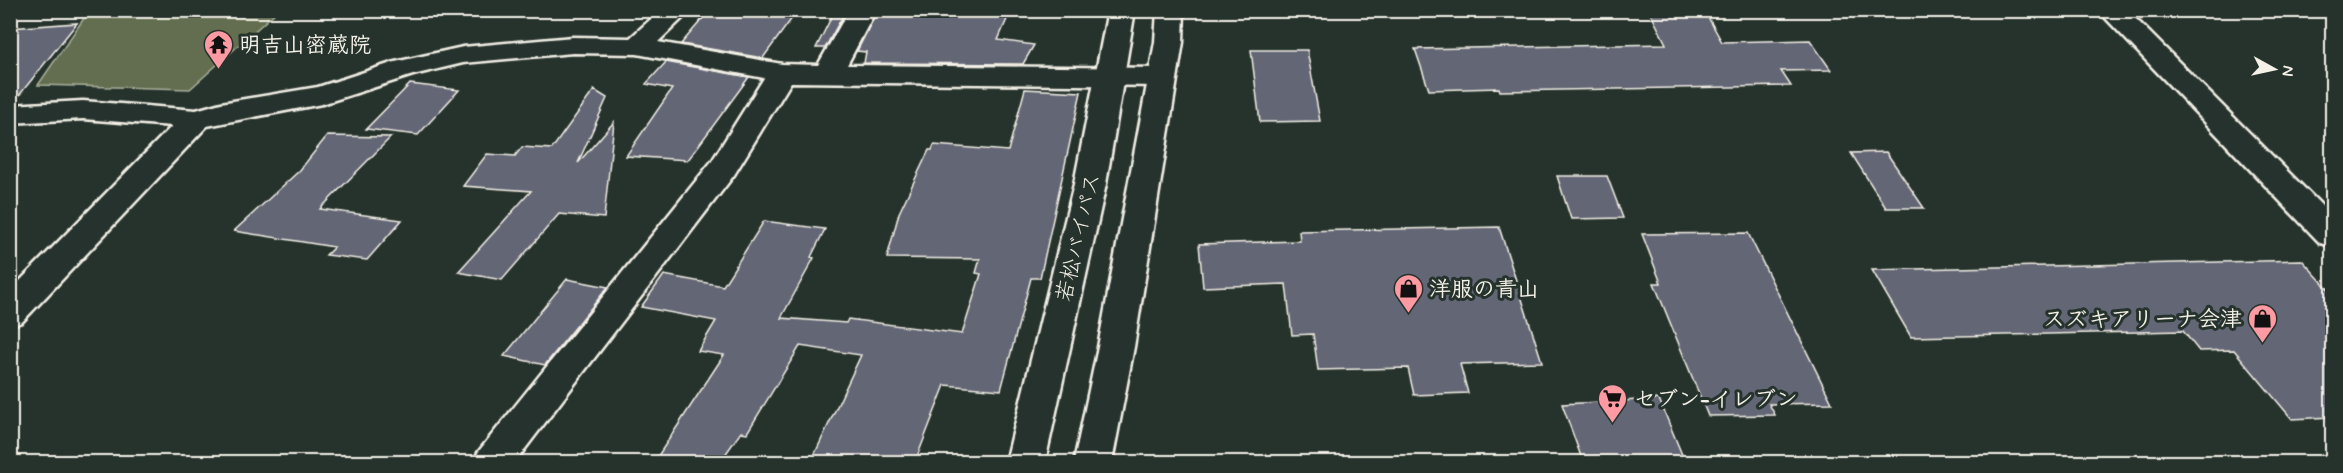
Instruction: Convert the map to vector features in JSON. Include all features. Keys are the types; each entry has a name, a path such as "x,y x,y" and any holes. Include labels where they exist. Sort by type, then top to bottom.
{"main road":[{"path":"637,46 678,10"},
{"path":"828,73 863,10"},
{"name":"若松バイパス","path":"1025,462 1090,184 1112,75 1122,10"},
{"path":"1093,462 1116,347 1162,77 1171,10"},
{"path":"2111,10 2332,235"},
{"path":"10,114 83,110 196,119 220,112 322,95 405,68 463,55 573,45 637,46 782,73 1162,77"},
{"path":"493,462 723,168 782,73"},
{"path":"10,313 196,119"}],"green space":[{"path":"89,11 277,11 190,89 38,85"}],"building":[{"path":"710,10 798,10 763,58 681,44"},
{"path":"835,10 846,10 825,48 816,48"},
{"path":"878,10 1011,10 998,40 1034,45 1023,64 864,63 866,52 857,51"},
{"path":"1649,10 1704,10 1722,42 1810,40 1831,70 1781,71 1791,86 1429,90 1415,49 1666,44"},
{"path":"77,23 13,103 10,103 10,28"},
{"path":"1251,50 1307,50 1320,121 1260,122"},
{"path":"666,62 749,77 688,160 626,156 672,89 646,84"},
{"path":"410,84 459,90 418,135 366,129"},
{"path":"1025,89 1081,92 1040,278 1031,278 1001,390 945,385 915,462 811,462 861,355 800,346 747,433 741,432 720,462 654,462 724,355 698,351 716,321 641,307 664,275 723,286 764,221 825,229 811,257 814,258 781,318 846,323 848,319 962,334 981,274 976,273 980,259 887,258 899,213 929,150 932,150 934,145 1008,151"},
{"path":"594,90 607,98 578,163 614,122 604,218 559,214 502,280 458,272 531,191 463,186 487,154 515,156 522,147 552,149"},
{"path":"327,136 391,137 320,209 402,220 367,260 326,255 334,247 234,231 300,170"},
{"path":"1886,152 1924,208 1886,208 1851,153"},
{"path":"1557,176 1607,176 1623,218 1571,219"},
{"name":"洋服の青山","path":"1499,227 1542,362 1460,364 1468,393 1414,395 1408,368 1318,370 1313,334 1292,335 1286,284 1203,287 1199,244 1300,241 1299,231"},
{"path":"1748,233 1832,403 1769,404 1775,415 1708,416 1654,283 1661,283 1642,234"},
{"name":"スズキアリーナ会津","path":"2302,260 2332,293 2332,417 2292,419 2234,350 2199,351 2183,331 1911,337 1872,270"},
{"path":"567,279 608,287 545,365 504,356"},
{"name":"セブン-イレブン","path":"1659,399 1685,462 1583,462 1562,404"}],"place":[{"name":"明吉山密蔵院","path":"218,70"},
{"name":"洋服の青山","path":"1408,314"},
{"name":"スズキアリーナ会津","path":"2263,344"},
{"name":"セブン-イレブン","path":"1613,424"}]}
